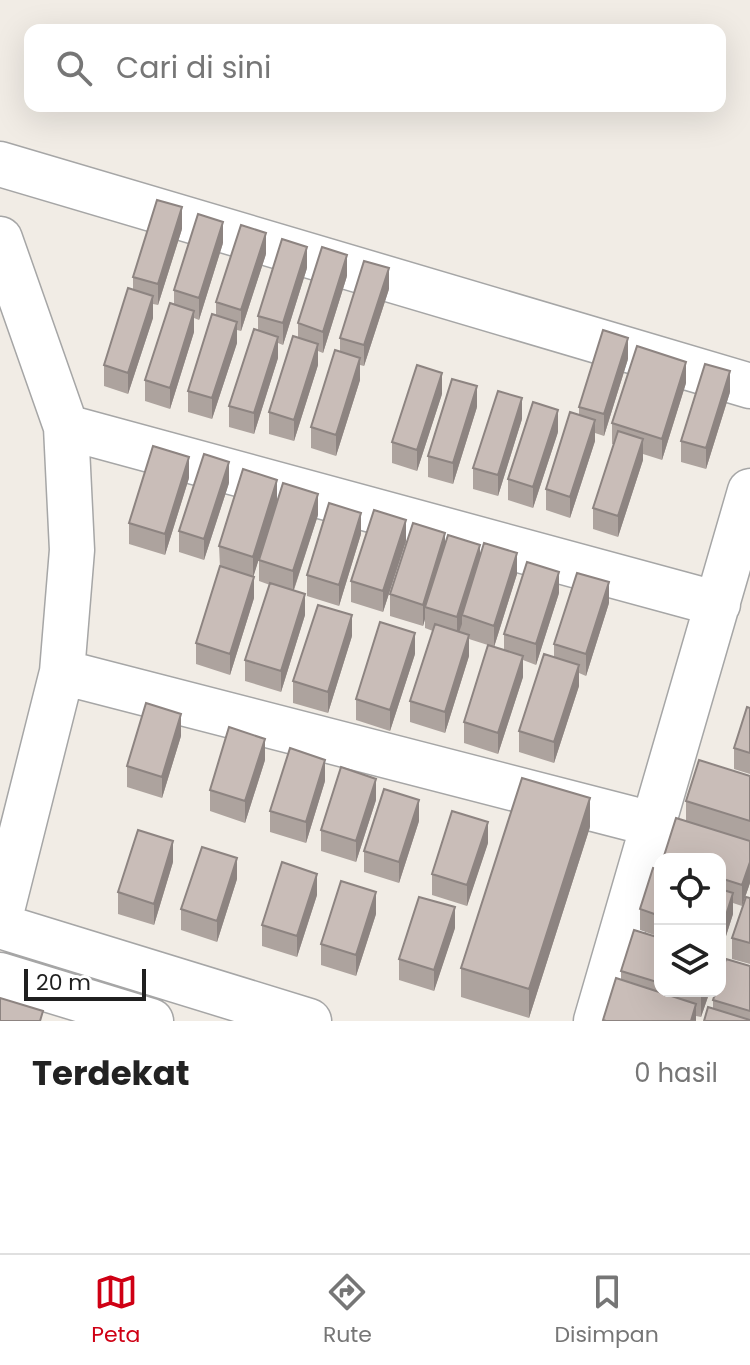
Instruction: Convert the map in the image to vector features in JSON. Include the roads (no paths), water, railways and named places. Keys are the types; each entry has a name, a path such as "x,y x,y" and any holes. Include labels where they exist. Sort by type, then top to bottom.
{"street":[{"path":"0,164 750,386"},
{"path":"0,239 66,427 72,550 62,672 0,918"},
{"path":"66,427 718,604"},
{"path":"596,1021 750,491"},
{"path":"62,672 652,824"},
{"path":"0,926 309,1021"},
{"path":"0,975 96,1013 151,1021"}]}
